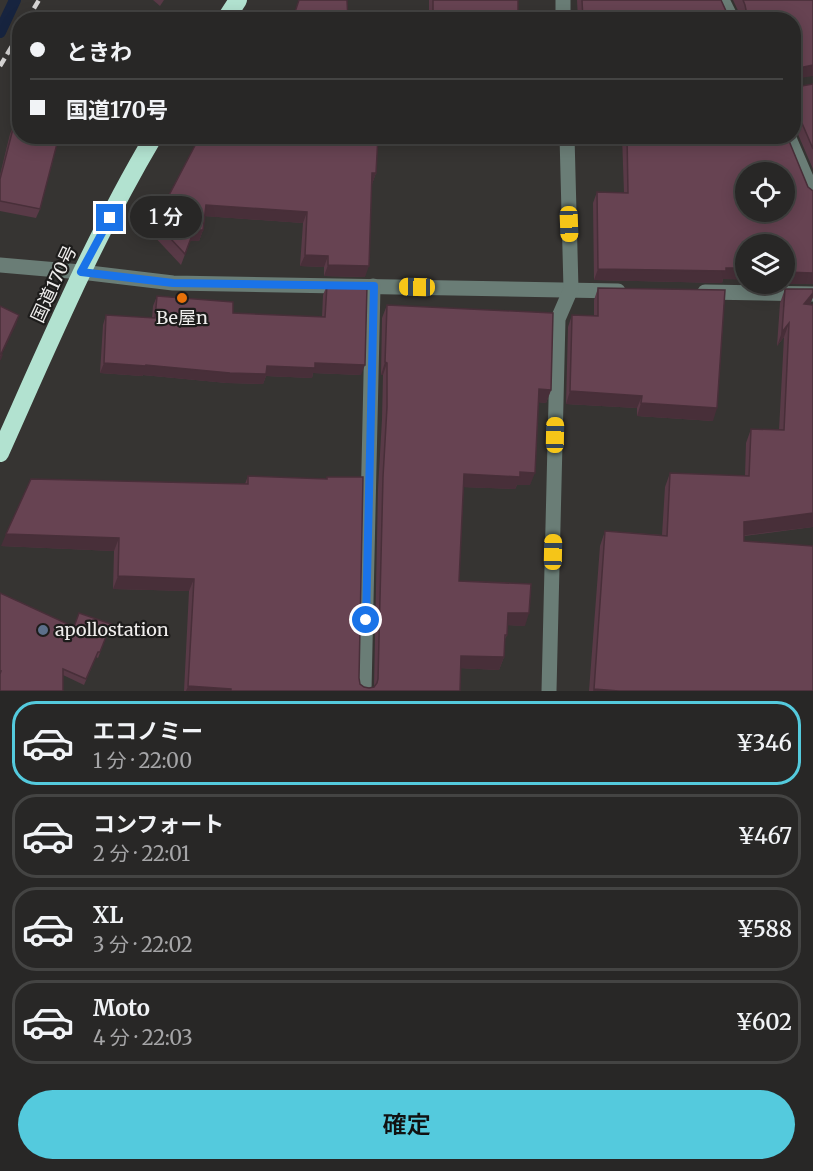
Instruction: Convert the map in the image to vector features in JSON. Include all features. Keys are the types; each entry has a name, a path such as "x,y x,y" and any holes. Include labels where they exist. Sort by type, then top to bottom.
{"highway":[{"name":"国道170号","path":"0,453 81,272 149,144"}],"street":[{"path":"549,691 558,319 570,290 567,144"},
{"path":"791,144 813,194"},
{"path":"0,264 173,283 628,291"},
{"path":"364,691 374,286"},
{"path":"686,292 813,294"}],"building":[{"path":"299,0 347,0 348,12 295,12"},
{"path":"433,0 518,0 518,12 433,12"},
{"path":"582,0 721,0 727,12 583,12"},
{"path":"743,0 813,0 813,65 801,68 801,12 745,12"},
{"path":"813,84 813,149 801,121 801,86"},
{"path":"12,133 12,144 57,144 40,209 0,201 0,179"},
{"path":"196,144 378,144 376,173 372,173 369,266 328,265 328,256 305,255 307,212 206,205 203,230 194,230 185,254 155,222"},
{"path":"627,144 790,144 808,187 813,191 813,273 795,272 795,234 735,234 735,268 726,268 726,271 598,269 597,192 628,193"},
{"path":"327,285 367,286 365,365 315,363 315,368 267,366 266,374 104,363 106,315 155,318 157,296 233,302 233,313 325,317"},
{"path":"598,288 725,290 717,408 641,403 642,396 570,391 572,315 598,316"},
{"path":"795,289 813,289 813,293 804,304 813,305 813,513 744,522 744,541 813,546 813,691 594,689 605,531 667,536 670,473 749,476 751,429 784,430 789,323 782,332 785,294 795,294"},
{"path":"387,305 553,313 551,390 539,389 535,473 520,472 520,477 464,474 459,581 531,584 529,613 508,613 504,657 461,656 460,691 231,691 231,689 188,686 194,579 118,576 119,538 6,534 31,479 248,484 248,476 327,479 327,477 363,477 359,678 360,684 364,687 374,687 378,679 387,407 387,363 385,362"},
{"path":"0,306 19,315 0,360"},
{"path":"0,593 74,627 79,613 111,624 86,679 63,669 63,691 0,691"}],"waterway":[{"path":"0,32 15,0"}],"railway":[{"path":"32,12 39,0"},
{"path":"0,66 12,46"}],"place":[{"name":"Be屋n","path":"182,298"},
{"name":"apollostation","path":"43,630"}],"route":[{"path":"110,218 81,272 173,283 374,286 366,620"}]}
